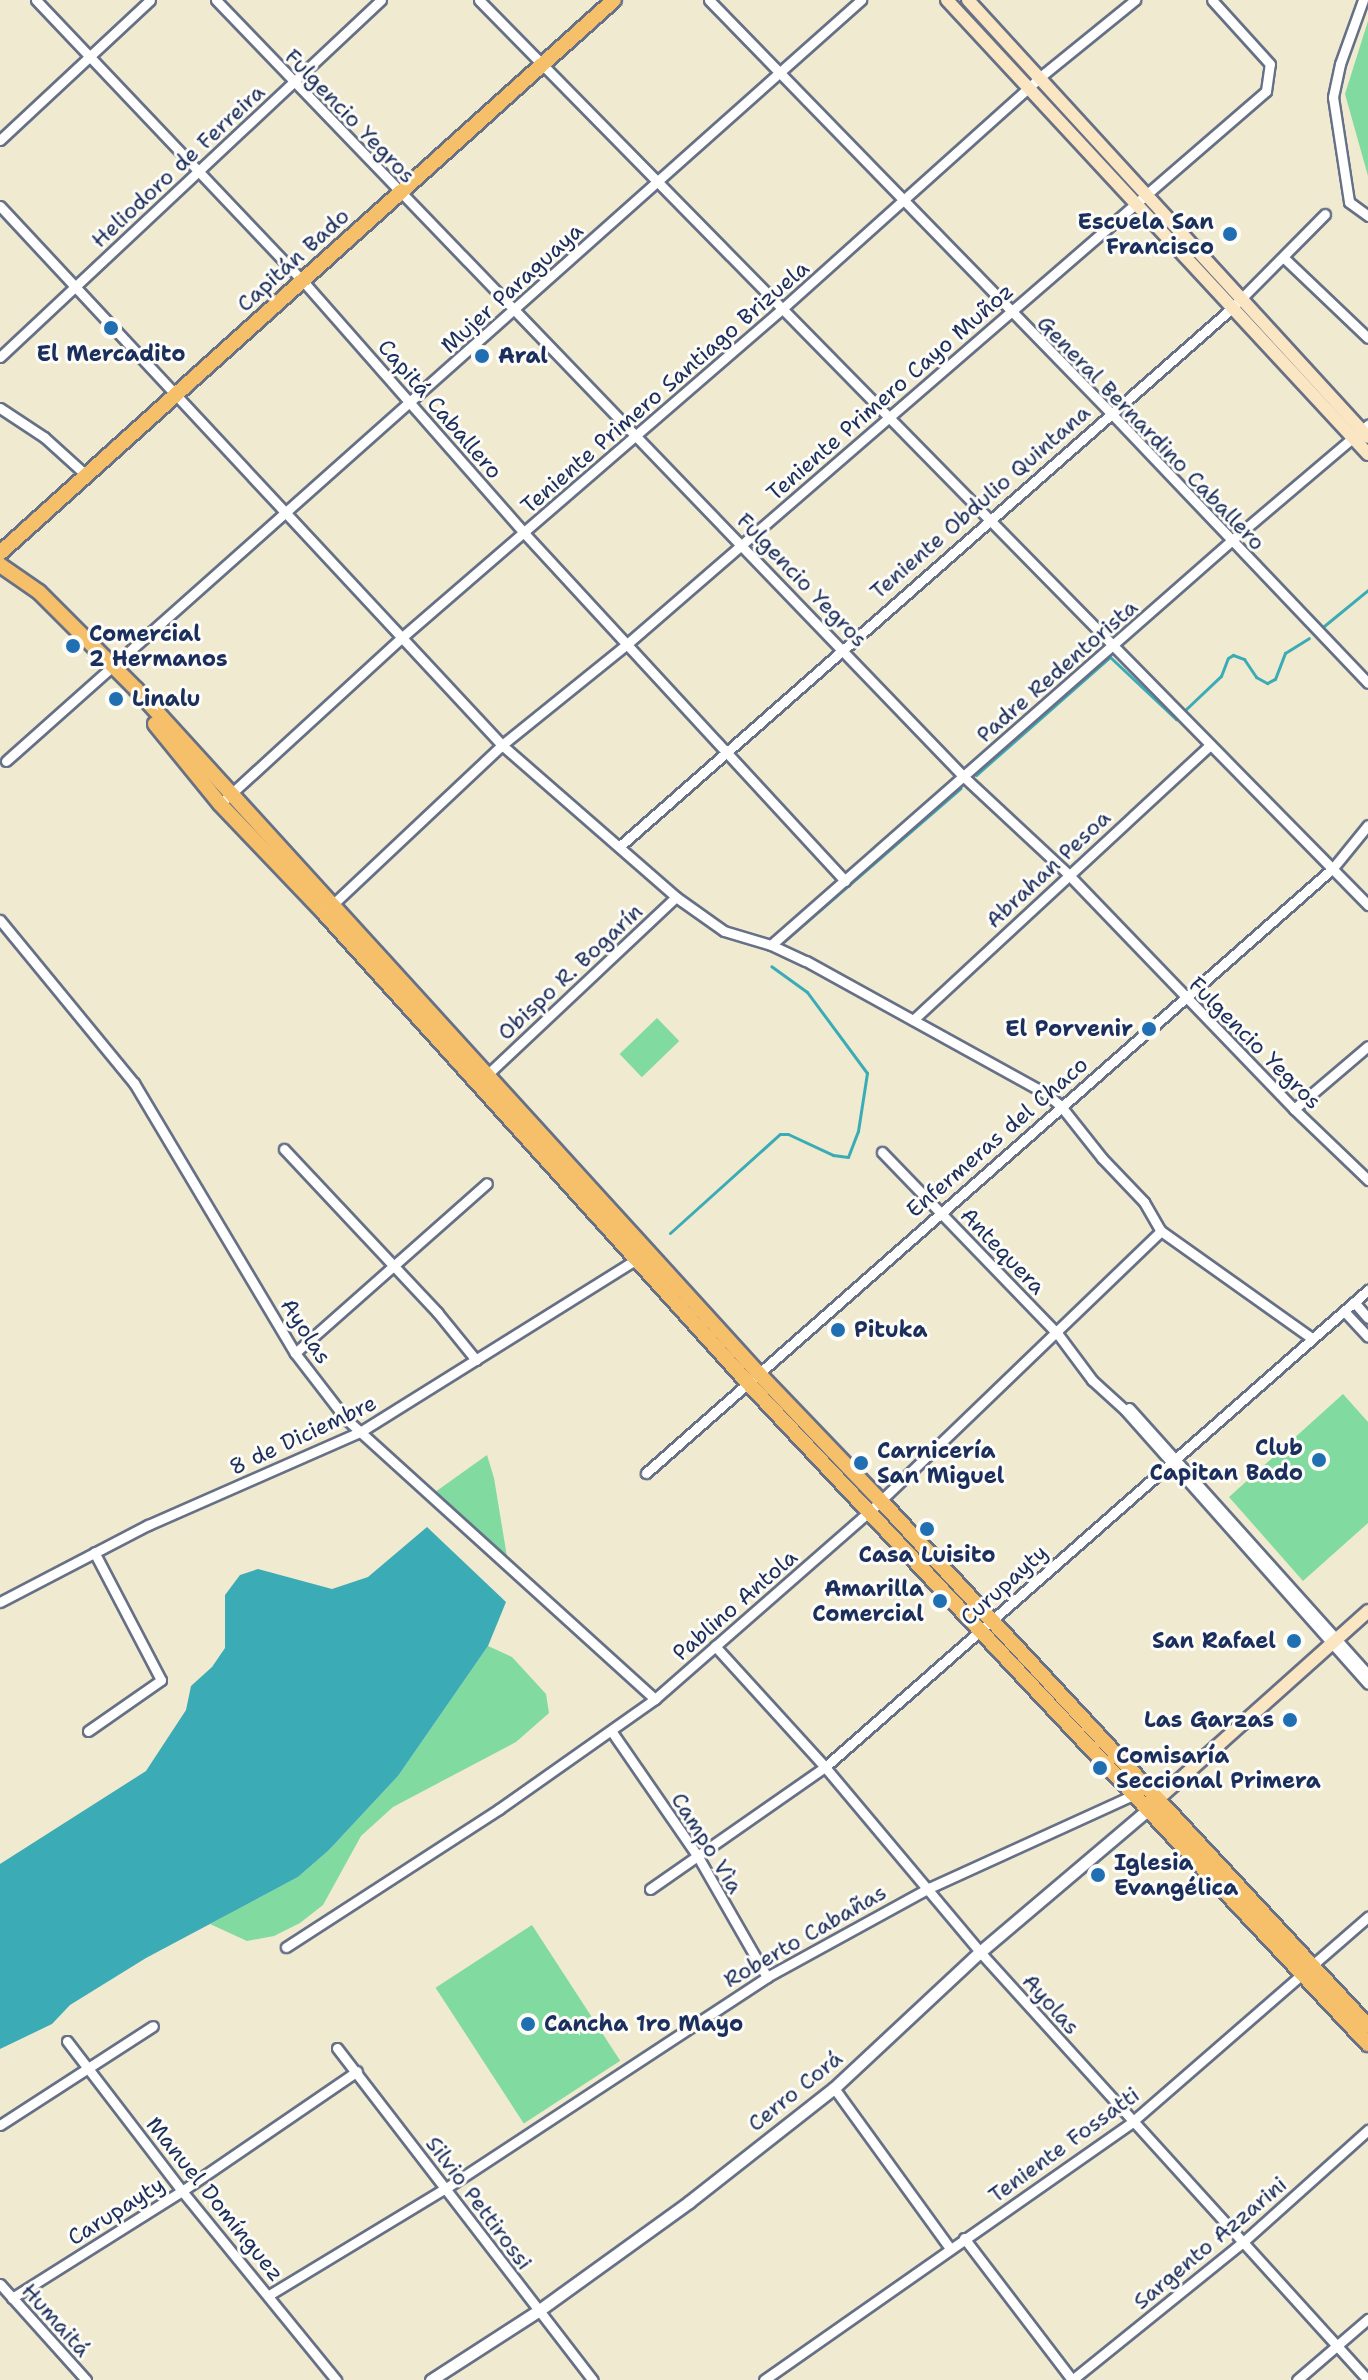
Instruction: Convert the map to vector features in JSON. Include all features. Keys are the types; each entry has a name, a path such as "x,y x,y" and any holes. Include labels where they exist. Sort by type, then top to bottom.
{"main road":[{"name":"Capitán Bado","path":"0,553 614,0"},
{"path":"947,0 1029,88 1140,198"},
{"path":"968,0 1236,304 1363,432 1368,454"},
{"path":"0,565 39,592 116,671 130,693 225,799 754,1379 1309,1971 1368,2026"},
{"path":"328,909 488,1074 642,1256"},
{"path":"1153,1804 1368,1611"},
{"path":"986,1625 1133,1795 1153,1804"},
{"path":"1309,1971 1368,2044"}],"street":[{"name":"Capitá Caballero","path":"36,0 302,280 525,534 845,881"},
{"path":"0,140 150,0"},
{"name":"Fulgencio Yegros","path":"216,0 963,776 1068,874 1185,998 1368,1180"},
{"name":"Heliodoro de Ferreira","path":"0,357 381,0"},
{"path":"479,0 1368,905"},
{"name":"General Bernardino Caballero","path":"709,0 1110,412 1368,683"},
{"name":"Mujer Paraguaya","path":"6,761 116,671 286,511 861,0"},
{"name":"Teniente Primero Santiago Brizuela","path":"225,799 400,639 783,308 1039,78 1135,0"},
{"name":"Teniente Primero Cayo Muñoz","path":"328,909 502,745 627,644 1266,91 1270,64 1212,0"},
{"path":"1363,0 1340,64 1333,97 1349,202 1368,216"},
{"path":"0,206 502,745 676,897 724,931 771,945 1045,1093 1060,1105 1102,1158 1144,1202 1161,1231 1310,1337"},
{"name":"Teniente Obdulio Quintana","path":"620,846 1236,304 1325,214"},
{"path":"1283,257 1368,338"},
{"path":"0,408 44,437 86,475"},
{"name":"Padre Redentorista","path":"771,945 1113,648 1231,541 1363,432"},
{"name":"Abrahan Pesoa","path":"913,1020 1210,745"},
{"name":"Enfermeras del Chaco","path":"646,1473 1060,1105 1333,868 1368,825"},
{"name":"Obispo R. Bogarín","path":"488,1074 676,897"},
{"name":"Ayolas","path":"0,920 134,1083 295,1353 360,1432 655,1699"},
{"path":"1294,1109 1368,1046"},
{"path":"284,1149 437,1312 476,1360"},
{"name":"Antequera","path":"882,1152 1057,1333 1092,1380 1121,1400 1334,1641"},
{"path":"295,1353 487,1183"},
{"name":"Pablino Antola","path":"286,1947 612,1732 655,1699 876,1506 1161,1231"},
{"name":"8 de Diciembre","path":"0,1602 148,1525 360,1432 642,1256"},
{"name":"Curupayty","path":"650,1889 825,1767 1310,1337 1368,1290"},
{"path":"1354,1302 1368,1318"},
{"path":"1344,1311 1368,1337"},
{"path":"88,1731 161,1680 94,1552"},
{"path":"1334,1641 1368,1674"},
{"path":"1334,1641 1368,1684"},
{"name":"Ayolas","path":"715,1646 825,1767 980,1952 1368,2380"},
{"name":"Campo Vìa","path":"612,1732 697,1855 767,1977"},
{"name":"Roberto Cabañas","path":"269,2295 446,2188 767,1977 929,1888 1133,1795"},
{"name":"Cerro Corá","path":"431,2380 538,2311 689,2202 834,2088 980,1952 1153,1804"},
{"name":"Teniente Fossatti","path":"764,2380 1132,2122 1368,1917"},
{"path":"0,2125 153,2026"},
{"name":"Manuel Domínguez","path":"67,2041 182,2191 336,2380"},
{"name":"Silvio Pettirossi","path":"337,2048 593,2380"},
{"name":"Carupayty","path":"12,2298 182,2191 357,2071"},
{"path":"834,2088 950,2248"},
{"name":"Sargento Azzarini","path":"1072,2380 1243,2242 1368,2130"},
{"path":"964,2238 1072,2380"},
{"name":"Humaitá","path":"0,2284 86,2380"},
{"path":"1297,2380 1368,2319"}],"green space":[{"path":"1368,21 1368,176 1345,94"},
{"path":"657,1018 679,1041 642,1077 620,1054"},
{"name":"Club Capitan Bado","path":"1343,1394 1368,1422 1368,1523 1303,1581 1229,1497"},
{"path":"487,1455 494,1478 508,1563 431,1495"},
{"path":"488,1646 512,1657 546,1694 549,1713 516,1742 393,1807 361,1836 323,1905 300,1923 274,1936 247,1941 210,1924 298,1877 329,1850 398,1776"},
{"name":"Cancha 1ro Mayo","path":"532,1925 620,2061 524,2123 436,1988"}],"water":[{"path":"427,1527 506,1602 488,1646 398,1776 329,1850 298,1877 146,1958 70,2005 52,2024 0,2049 0,1864 146,1771 186,1710 191,1686 212,1667 225,1648 225,1595 240,1575 258,1569 332,1589 368,1577"}],"waterway":[{"path":"1324,626 1368,590"},
{"path":"1184,711 1221,676 1228,658 1233,655 1244,659 1256,677 1267,683 1275,679 1285,653 1309,638"},
{"path":"976,775 1110,657 1176,719 1178,717"},
{"path":"783,942 961,788"},
{"path":"670,1233 780,1134 788,1134 833,1155 848,1157 858,1131 867,1073 807,992 771,966"}],"place":[{"name":"Escuela San Francisco","path":"1230,234"},
{"name":"El Mercadito","path":"111,328"},
{"name":"Aral","path":"482,356"},
{"name":"Comercial 2 Hermanos","path":"73,646"},
{"name":"Linalu","path":"116,699"},
{"name":"El Porvenir","path":"1149,1029"},
{"name":"Pituka","path":"838,1330"},
{"name":"Club Capitan Bado","path":"1319,1460"},
{"name":"Carnicería San Miguel","path":"861,1463"},
{"name":"Casa Luisito","path":"927,1529"},
{"name":"Amarilla Comercial","path":"940,1601"},
{"name":"San Rafael","path":"1294,1641"},
{"name":"Las Garzas","path":"1290,1720"},
{"name":"Comisaría Seccional Primera","path":"1100,1768"},
{"name":"Iglesia Evangélica","path":"1098,1875"},
{"name":"Cancha 1ro Mayo","path":"528,2024"}]}
